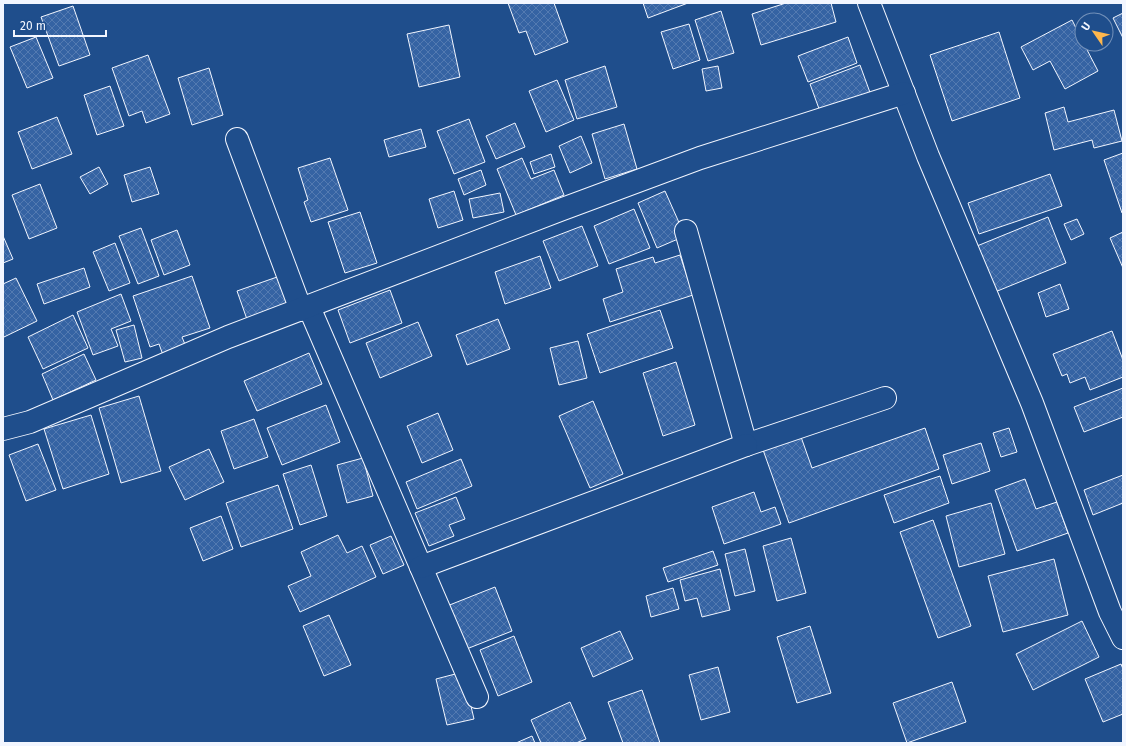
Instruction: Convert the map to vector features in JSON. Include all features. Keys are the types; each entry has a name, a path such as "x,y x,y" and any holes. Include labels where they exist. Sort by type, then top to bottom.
{"street":[{"path":"869,3 928,156 1032,404 1110,612 1123,638"},
{"path":"3,429 30,422 228,338 305,308 700,158 904,93"},
{"path":"237,139 305,308 421,567 477,697"},
{"path":"686,231 746,445"},
{"path":"421,567 746,445 885,398"}],"building":[{"path":"508,3 554,3 568,42 535,55 526,31 519,33"},
{"path":"643,3 688,3 648,18"},
{"path":"786,3 831,3 836,22 761,45 752,14"},
{"path":"73,6 90,55 59,66 41,17"},
{"path":"721,11 734,53 708,61 695,20"},
{"path":"1123,13 1123,38 1114,20 1114,18"},
{"path":"1072,20 1074,24 1074,52 1088,52 1098,71 1065,89 1050,61 1033,70 1021,47"},
{"path":"689,24 700,60 673,69 661,32"},
{"path":"449,25 460,77 419,87 407,34"},
{"path":"999,32 1020,98 952,121 930,55"},
{"path":"36,37 53,78 27,88 10,47"},
{"path":"848,37 857,63 808,82 798,56"},
{"path":"148,55 170,114 146,123 142,111 129,116 112,68"},
{"path":"860,65 872,98 822,117 810,84"},
{"path":"605,66 617,107 577,119 565,80"},
{"path":"718,66 722,88 706,91 702,69"},
{"path":"209,68 223,115 192,125 178,78"},
{"path":"557,80 574,120 546,132 529,91"},
{"path":"110,86 124,126 97,135 84,95"},
{"path":"1064,107 1068,122 1114,110 1122,141 1094,148 1092,140 1054,150 1045,113"},
{"path":"57,117 72,154 32,169 18,132"},
{"path":"469,119 485,162 454,174 437,131"},
{"path":"515,123 525,147 496,159 486,136"},
{"path":"624,124 637,169 605,179 592,134"},
{"path":"421,129 426,147 389,157 384,140"},
{"path":"581,136 592,163 570,173 559,146"},
{"path":"1123,153 1123,213 1122,213 1104,160"},
{"path":"551,154 555,167 534,174 530,162"},
{"path":"330,158 348,210 311,222 304,202 308,200 298,168"},
{"path":"522,158 531,179 554,170 564,195 516,215 497,169"},
{"path":"99,167 108,184 90,194 80,177"},
{"path":"150,167 159,194 132,202 124,175"},
{"path":"481,170 486,185 464,195 458,179"},
{"path":"1050,174 1062,206 979,234 968,203"},
{"path":"40,184 57,228 29,239 12,195"},
{"path":"454,191 463,220 438,228 429,199"},
{"path":"665,191 685,236 657,248 638,203"},
{"path":"500,193 504,212 473,218 469,199"},
{"path":"634,209 650,248 609,264 594,226"},
{"path":"360,212 377,263 345,273 328,222"},
{"path":"1048,217 1066,263 995,292 977,246"},
{"path":"1077,219 1084,234 1071,240 1064,224"},
{"path":"582,226 598,266 559,281 543,241"},
{"path":"141,228 159,276 138,284 119,236"},
{"path":"177,230 190,265 164,275 151,240"},
{"path":"1123,232 1123,268 1110,238"},
{"path":"3,236 13,259 3,263"},
{"path":"115,243 130,283 109,291 93,252"},
{"path":"680,255 693,295 610,322 603,299 623,292 616,269 653,257 655,263"},
{"path":"540,256 551,288 505,304 495,272"},
{"path":"84,268 90,287 44,304 37,284"},
{"path":"192,276 210,328 182,337 186,347 163,355 159,344 150,347 133,296"},
{"path":"280,276 292,311 249,325 237,291"},
{"path":"16,278 37,321 4,337 3,284"},
{"path":"1060,284 1069,309 1046,317 1038,293"},
{"path":"390,290 402,323 350,343 338,310"},
{"path":"121,294 131,321 111,329 118,346 93,355 77,312"},
{"path":"660,310 673,348 600,373 587,334"},
{"path":"73,315 88,348 43,369 28,337"},
{"path":"498,319 510,349 467,365 456,335"},
{"path":"418,322 432,356 380,378 366,343"},
{"path":"134,325 142,358 125,362 116,330"},
{"path":"1112,331 1123,360 1123,377 1090,390 1085,377 1070,383 1067,374 1062,376 1053,354"},
{"path":"578,341 587,378 559,385 550,348"},
{"path":"309,353 322,384 257,411 244,381"},
{"path":"84,354 96,380 53,400 42,374"},
{"path":"676,362 695,425 663,436 643,373"},
{"path":"1123,388 1123,417 1084,432 1074,407"},
{"path":"139,396 161,471 121,483 99,408"},
{"path":"593,401 623,474 590,488 559,416"},
{"path":"326,405 340,442 282,465 267,428"},
{"path":"438,413 453,450 422,463 407,426"},
{"path":"91,415 109,474 63,489 44,429"},
{"path":"254,419 268,457 234,469 221,431"},
{"path":"925,428 939,469 789,523 762,447 800,434 812,468"},
{"path":"1009,428 1017,452 1001,457 993,433"},
{"path":"981,443 990,471 952,484 943,455"},
{"path":"38,444 56,490 26,501 9,455"},
{"path":"209,449 224,482 185,500 169,467"},
{"path":"363,458 373,496 347,503 337,465"},
{"path":"461,459 472,486 417,509 406,482"},
{"path":"311,465 327,516 300,525 283,474"},
{"path":"1123,475 1123,503 1093,515 1084,490"},
{"path":"940,476 949,503 894,523 884,495"},
{"path":"1025,479 1036,509 1057,502 1068,533 1017,551 995,490"},
{"path":"278,485 293,529 241,547 226,503"},
{"path":"754,492 761,512 775,507 781,524 724,544 712,507"},
{"path":"456,497 465,519 449,525 454,536 429,546 415,513"},
{"path":"991,503 1005,554 959,567 946,516"},
{"path":"221,516 233,549 203,561 190,528"},
{"path":"933,520 971,626 938,638 900,532"},
{"path":"338,535 347,553 362,546 376,577 300,612 288,586 311,576 301,552"},
{"path":"391,536 404,565 383,574 370,545"},
{"path":"791,538 806,593 777,601 763,546"},
{"path":"745,549 755,591 735,596 725,554"},
{"path":"713,551 718,565 668,582 663,568"},
{"path":"1054,559 1068,615 1003,632 988,576"},
{"path":"720,569 730,610 702,617 697,598 685,601 680,580"},
{"path":"495,587 512,631 464,650 447,606"},
{"path":"673,588 679,609 651,617 646,596"},
{"path":"329,615 351,665 324,676 303,626"},
{"path":"1082,621 1099,657 1033,690 1016,654"},
{"path":"810,626 831,693 797,703 777,637"},
{"path":"620,631 633,659 593,677 581,648"},
{"path":"514,636 532,682 498,696 480,650"},
{"path":"1121,664 1123,669 1123,714 1103,722 1085,679"},
{"path":"718,667 730,712 701,720 689,675"},
{"path":"463,672 474,719 447,725 436,679"},
{"path":"952,682 966,722 907,743 893,703"},
{"path":"642,690 660,743 623,743 608,702"},
{"path":"570,702 586,739 576,743 541,743 531,720"},
{"path":"532,736 535,743 516,743"}]}
